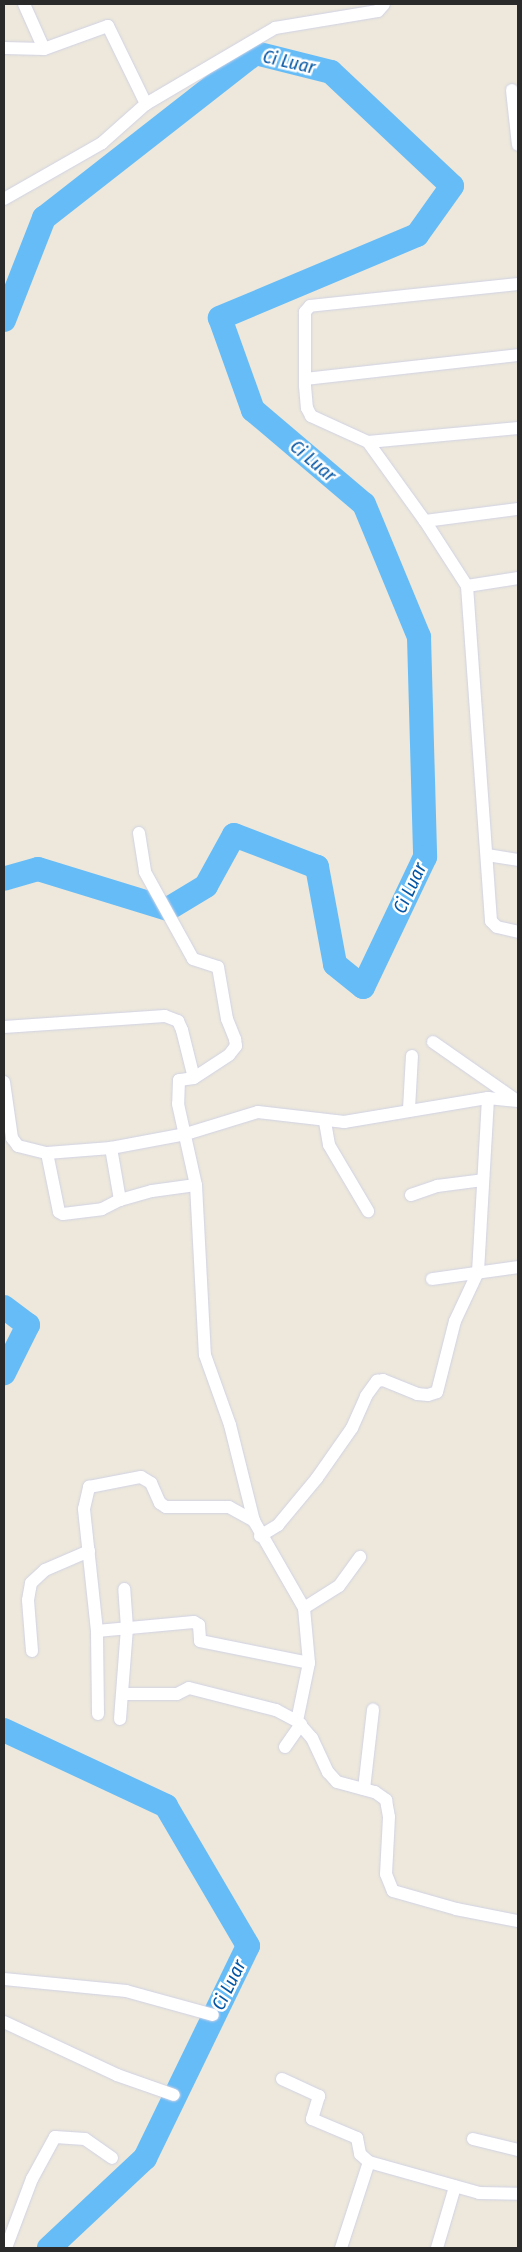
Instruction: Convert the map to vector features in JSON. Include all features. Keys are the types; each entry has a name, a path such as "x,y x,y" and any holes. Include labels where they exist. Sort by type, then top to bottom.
{"street":[{"path":"24,4 43,44"},
{"path":"4,199 102,143 146,104 275,28 378,11 384,4"},
{"path":"4,48 43,44 108,26 146,104"},
{"path":"512,90 518,145"},
{"path":"518,284 310,306 305,312 305,380 307,408 311,416 368,442 426,521 467,586 491,922 497,927 518,932"},
{"path":"305,380 518,355"},
{"path":"368,442 518,428"},
{"path":"426,521 518,509"},
{"path":"467,586 518,578"},
{"path":"139,833 142,866 192,959 218,967 226,1019 236,1046 229,1055 194,1078 178,1082 178,1104 196,1185 205,1355 230,1425 254,1521 260,1536 304,1608 309,1663 299,1723 285,1747"},
{"path":"487,855 518,860"},
{"path":"4,1027 166,1016 178,1021 180,1025 194,1078"},
{"path":"433,1042 518,1101"},
{"path":"409,1109 412,1056"},
{"path":"4,1082 12,1138 18,1146 47,1153 111,1148 186,1134 258,1112 273,1111 325,1122 344,1122 409,1109 488,1098 518,1101"},
{"path":"260,1536 278,1525 327,1464 352,1428 366,1396 377,1381 383,1380 423,1395 437,1392 455,1321 478,1272 488,1098"},
{"path":"325,1122 328,1145 368,1211"},
{"path":"111,1148 120,1200"},
{"path":"47,1153 61,1213 102,1209 120,1200 152,1191 196,1185"},
{"path":"411,1196 437,1186 482,1180"},
{"path":"432,1279 518,1267"},
{"path":"98,1714 97,1631 84,1509 85,1492 94,1485 140,1477 151,1483 160,1503 166,1507 228,1507 254,1521"},
{"path":"32,1651 28,1600 32,1584 46,1570 89,1551"},
{"path":"304,1608 339,1586 360,1557"},
{"path":"120,1719 124,1694 127,1628 124,1588"},
{"path":"97,1631 194,1622 198,1626 200,1641 309,1663"},
{"path":"124,1694 177,1694 189,1688 276,1710 299,1723 312,1738 328,1772 337,1782 381,1795 388,1808 386,1874 393,1891 420,1901 518,1922"},
{"path":"364,1789 373,1710"},
{"path":"4,1979 126,1991 212,2015"},
{"path":"4,2022 125,2078 174,2095"},
{"path":"282,2079 319,2096 312,2119 357,2138 360,2154 369,2162 455,2187 496,2196 518,2194"},
{"path":"6,2248 32,2179 55,2137 85,2139 112,2158"},
{"path":"474,2139 518,2150"},
{"path":"341,2248 369,2162"},
{"path":"437,2248 455,2187"}],"waterway":[{"name":"Ci Luar","path":"4,320 44,218 255,53 331,72 452,186 417,235 220,318 253,410 364,504 419,637 425,857 363,987 335,964 317,867 234,835 206,886 168,909 38,869 4,879"},
{"name":"Ci Luar","path":"4,1307 28,1325 4,1373"},
{"name":"Ci Luar","path":"4,1730 166,1806 248,1946 145,2158 49,2248"}]}
